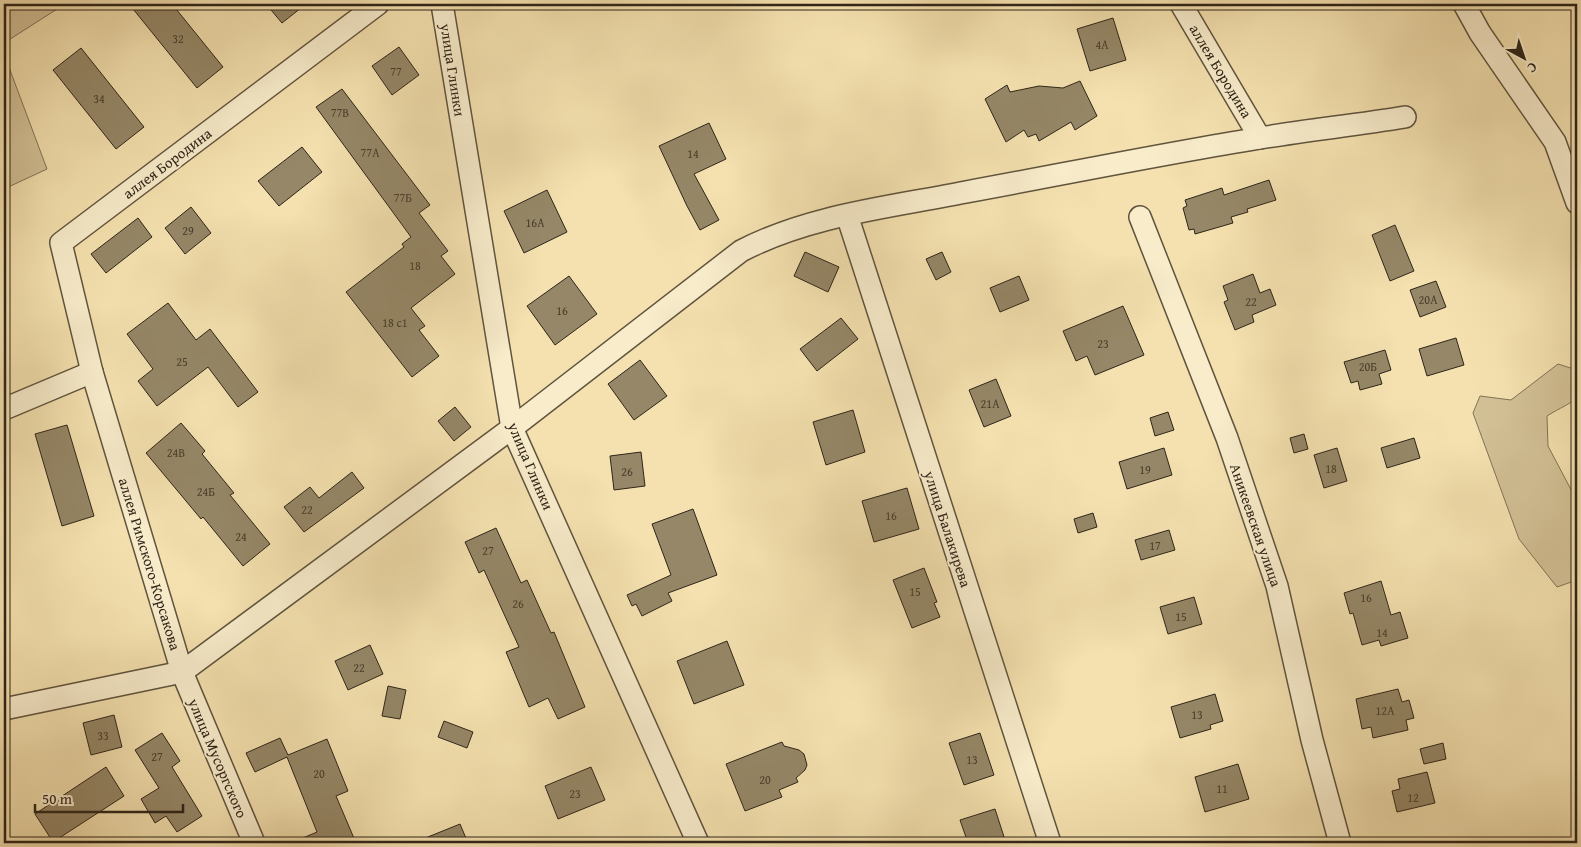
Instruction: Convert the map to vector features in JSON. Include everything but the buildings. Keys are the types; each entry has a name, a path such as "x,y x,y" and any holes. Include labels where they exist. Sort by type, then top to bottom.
{"street":[{"name":"аллея Бородина","path":"92,372 61,243 378,4"},
{"name":"улица Глинки","path":"442,4 512,428 698,843"},
{"name":"аллея Бородина","path":"1181,4 1260,138"},
{"path":"1464,4 1480,33 1555,142 1577,203"},
{"path":"182,672 512,428 741,251 766,238 847,215 1260,138 1405,117"},
{"name":"улица Балакирева","path":"847,215 1050,843"},
{"name":"Аникеевская улица","path":"1140,217 1227,438 1277,586 1312,740 1340,843"},
{"path":"4,409 92,372"},
{"name":"аллея Римского-Корсакова","path":"4,710 182,672 92,372"},
{"name":"улица Мусоргского","path":"182,672 254,843"}],"shaded area":[{"path":"4,4 65,4 4,43"},
{"path":"4,54 47,169 4,189"},
{"path":"1558,364 1577,370 1576,390 1573,400 1547,416 1548,446 1576,499 1577,580 1557,587 1519,539 1473,413 1480,396 1511,400"}]}
